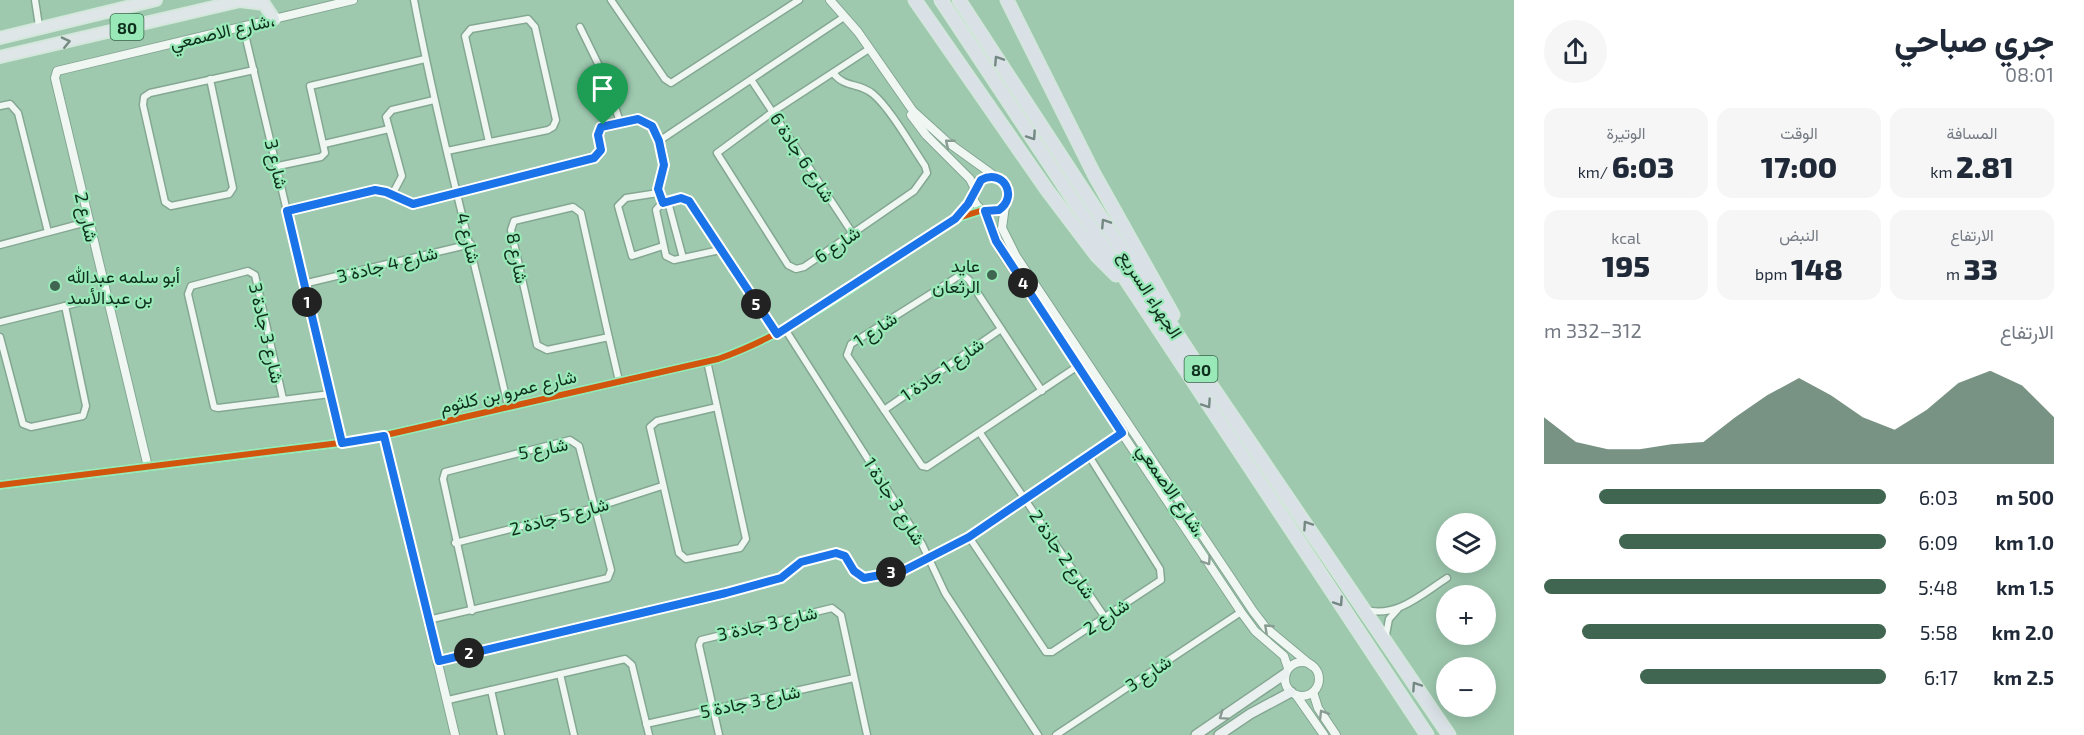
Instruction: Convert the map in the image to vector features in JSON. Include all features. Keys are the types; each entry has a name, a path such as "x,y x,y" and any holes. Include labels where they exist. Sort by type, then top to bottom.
{"highway":[{"name":"80","path":"3,37 39,26 156,0"},
{"path":"908,0 942,40"},
{"path":"915,0 1047,190 1097,256 1132,292"},
{"name":"الجهراء السريع","path":"940,0 1096,232 1132,292 1412,712 1425,735"},
{"name":"الجهراء السريع","path":"959,0 1194,360 1449,735"},
{"path":"1007,0 1065,119 1167,302 1194,360"},
{"name":"80","path":"4,56 242,1"},
{"path":"242,1 264,4 274,19"},
{"path":"3,37 4,56"}],"main road":[{"path":"1196,735 1287,671"},
{"path":"1219,735 1250,714 1293,694"},
{"path":"1242,703 1252,705 1250,714"}],"street":[{"path":"34,0 39,26"},
{"name":"شارع الاصمعي،","path":"57,70 353,0"},
{"name":"شارع 4","path":"414,0 434,100 471,244 508,406"},
{"path":"611,0 665,80 671,82 799,0"},
{"path":"830,0 869,49 926,135 968,176 974,190 975,202 984,211 992,212 1005,206 1008,189 996,177 946,141 923,121 902,97"},
{"path":"659,141 752,81 844,17"},
{"path":"447,151 548,130 556,123 535,27 528,19 471,29 465,36 489,142"},
{"name":"شارع 3","path":"243,26 342,443"},
{"path":"580,27 606,80 620,122"},
{"name":"شارع 6","path":"833,73 840,82 863,88 877,97 926,166 927,173 914,191 804,267 796,269 790,267 718,158 717,153 720,148 774,111 869,49"},
{"path":"278,166 321,157 325,153 310,86 425,59"},
{"path":"210,79 233,188 229,194 171,206 165,202 143,105 144,97 150,93 210,79 254,69"},
{"name":"شارع 2","path":"57,70 56,78 87,222 148,467"},
{"name":"شارع 6 جادة 6","path":"752,81 774,111 853,234"},
{"path":"392,195 402,176 386,117 389,112 434,100"},
{"path":"0,106 10,104 18,113 48,232"},
{"path":"287,211 375,190 413,204 594,158 601,150 598,135 601,127 642,119 655,130 659,141 664,165 658,193 665,202 683,258"},
{"path":"324,144 389,129"},
{"path":"974,190 985,178 996,177"},
{"name":"شارع عمرو بن كلثوم","path":"0,486 384,436 707,361 758,344 777,334 955,219 968,204 974,190"},
{"path":"658,193 626,198 618,206 632,255 663,246"},
{"path":"720,250 669,259 663,246 656,210 665,202 681,198 689,201 777,334"},
{"name":"شارع الاصمعي،","path":"1005,206 1002,228 1016,256 1253,612 1266,628 1312,666"},
{"name":"شارع 8","path":"609,337 548,350 537,345 511,230 514,221 573,207 578,209 609,337 618,381"},
{"name":"شارع الاصمعي،","path":"984,211 1002,253 1241,612 1255,631 1284,656 1287,671"},
{"name":"شارع عمرو بن كلثوم","path":"955,219 984,211"},
{"path":"0,245 87,222"},
{"name":"شارع 4 جادة 3","path":"303,284 471,244"},
{"name":"شارع 3 جادة 3","path":"283,399 255,275 248,272 191,286 188,294 212,405 218,408 330,394"},
{"name":"شارع 1","path":"1042,391 969,280 962,274 851,344 847,355 925,467 980,433 1042,391 1078,366"},
{"path":"0,322 105,296"},
{"path":"0,337 23,424 31,428 83,416 87,410 64,306"},
{"name":"شارع 1 جادة 1","path":"884,410 1001,328"},
{"name":"شارع 3 جادة 1","path":"784,329 930,557 945,593 1038,735"},
{"path":"707,361 746,538 743,546 689,560 682,557 662,486 650,431 651,424 717,407"},
{"name":"شارع 2 جادة 2","path":"980,433 1104,616"},
{"path":"439,661 726,593 781,578 801,562 836,553 845,556 854,571 864,578 903,571 969,537 1122,433"},
{"path":"384,436 455,735"},
{"name":"شارع 5","path":"428,620 472,611 608,578 610,570 579,446 573,441 445,472 443,479 455,543 472,611"},
{"name":"شارع 2","path":"969,537 1046,652 1052,652 1161,580 1161,573 1089,456"},
{"name":"شارع 5 جادة 2","path":"455,543 594,508 662,486"},
{"path":"1385,640 1389,619 1399,609 1447,578"},
{"name":"شارع 3 جادة 3","path":"719,735 699,645 703,639 832,608 840,615 867,735"},
{"path":"1365,609 1386,613 1399,609"},
{"name":"شارع 3","path":"1056,735 1241,612"},
{"path":"448,700 627,660 632,665 649,735"},
{"path":"1324,735 1285,684 1287,671 1297,662 1312,666 1319,679 1313,692 1318,708 1336,735"},
{"path":"560,674 574,735"},
{"name":"شارع 3 جادة 5","path":"646,724 854,678"},
{"path":"491,690 501,735"},
{"path":"1293,694 1313,692"}],"cycle path":[{"path":"0,485 364,440 718,359 780,331 840,296 955,219 983,210"},
{"path":"439,661 726,593 781,578 801,562 836,553 845,556 854,571 864,577 903,571 969,537 1122,433"}],"place":[{"name":"عايد الرثعان","path":"992,275"},
{"name":"أبو سلمه عبدالله بن عبدالأسد","path":"55,286"}],"route":[{"path":"642,119 652,126 664,160 658,189 663,203 681,198 689,201 777,334 955,219 968,204 981,180 996,177 1002,180 1008,189 1008,201 999,210 985,211 996,241 1122,433 969,537 903,571 864,578 854,571 845,556 836,553 801,562 781,578 726,593 566,629 439,661 384,436 342,443 287,211 375,190 381,190 413,204 594,158 601,152 598,132 603,125 642,119"}]}
